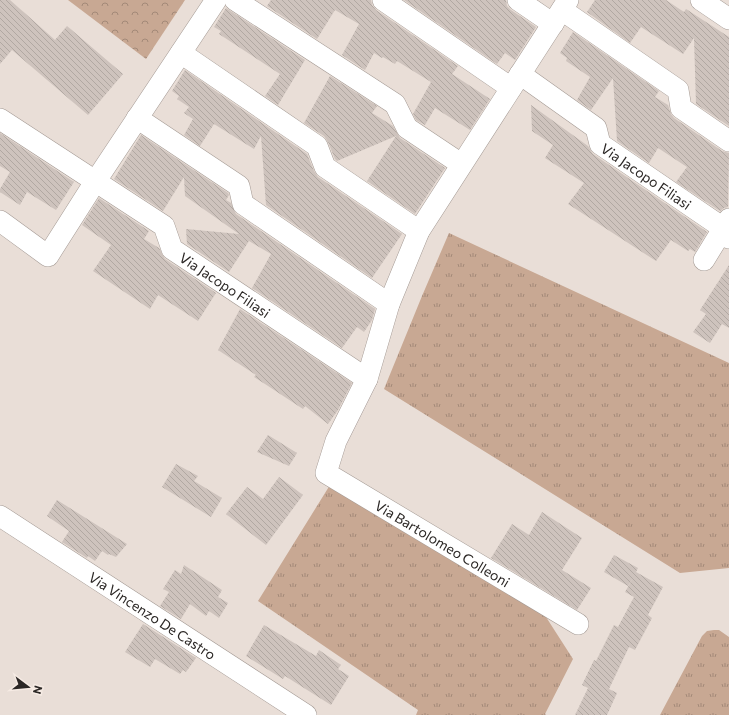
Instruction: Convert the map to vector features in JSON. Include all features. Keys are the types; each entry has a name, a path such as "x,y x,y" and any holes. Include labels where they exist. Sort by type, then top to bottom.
{"street":[{"path":"0,221 48,256 137,118 216,0"},
{"path":"235,0 395,104 407,128 461,164"},
{"name":"Via Jacopo Filiasi","path":"383,0 596,128 600,144 727,228 704,260"},
{"path":"518,0 561,11 678,90 680,108 729,140"},
{"path":"701,0 729,19"},
{"path":"367,379 390,304 419,231 561,11"},
{"path":"181,52 317,146 325,167 419,231"},
{"path":"137,118 239,186 243,204 390,304"},
{"name":"Via Jacopo Filiasi","path":"0,119 164,226 172,249 367,379"},
{"name":"Via Bartolomeo Colleoni","path":"367,379 332,453 326,473 578,624"},
{"name":"Via Vincenzo De Castro","path":"0,516 306,715"}],"green space":[{"path":"68,0 185,0 146,59"},
{"path":"449,233 729,363 729,568 680,573 384,389"},
{"path":"330,485 546,617 573,659 545,714 546,715 416,715 418,710 258,601"},
{"path":"719,630 729,637 729,715 660,715 702,636 707,631"}],"building":[{"path":"0,0 10,0 55,40 67,26 123,74 88,115 12,50 0,64"},
{"path":"271,0 371,0 372,5 376,10 458,66 452,74 490,99 470,130 435,108 425,125 416,120 413,114 431,82 397,61 395,64 374,53 365,70 342,55 359,24 335,10 317,39 267,6"},
{"path":"404,0 506,0 507,6 511,10 536,27 515,60 505,53 497,64"},
{"path":"595,0 666,0 684,12 686,9 729,37 729,126 696,104 694,38 683,54 641,27 630,43 587,12"},
{"path":"226,8 305,60 278,105 265,96 280,74 219,34 221,31 214,27"},
{"path":"573,32 659,91 655,97 668,105 674,118 722,151 729,153 728,207 720,211 676,182 687,167 658,148 649,163 617,141 613,78 591,110 577,100 590,77 566,61 567,58 560,53"},
{"path":"185,70 307,154 318,177 402,234 372,278 266,205 261,136 254,149 214,124 200,146 184,135 193,119 184,113 189,107 177,99 179,96 172,91"},
{"path":"330,76 377,106 372,113 393,126 400,138 445,168 415,214 367,181 396,136 337,161 324,136 304,123"},
{"path":"531,105 588,146 593,154 707,232 695,252 690,249 688,251 671,240 656,261 568,204 584,183 545,158 553,145 532,131"},
{"path":"0,133 74,182 56,210 27,192 20,205 0,192 0,189 10,172 0,166"},
{"path":"141,135 228,193 229,195 226,200 231,203 236,214 375,309 372,320 364,332 357,327 342,348 252,288 271,254 249,241 229,272 187,244 186,229 239,234 185,196 184,177 163,211 114,179"},
{"path":"99,198 149,231 144,239 159,248 165,259 216,293 198,321 158,295 150,309 93,271 111,245 82,225"},
{"path":"729,265 729,328 722,324 710,343 693,332 706,314 700,310"},
{"path":"240,309 352,383 338,410 328,424 305,406 303,409 254,377 256,375 218,350"},
{"path":"268,435 297,453 289,466 257,452"},
{"path":"176,464 198,476 194,481 222,498 211,517 162,487"},
{"path":"279,477 303,495 266,545 226,514 247,487 263,499"},
{"path":"57,500 127,544 116,557 109,554 108,555 102,551 95,561 88,556 87,558 62,542 69,531 47,516"},
{"path":"542,512 582,538 562,570 591,588 577,610 491,558 512,524 529,535"},
{"path":"614,555 638,568 636,572 663,587 648,615 652,618 635,650 629,647 609,689 617,693 607,715 575,715 588,688 582,685 594,660 596,661 614,625 618,627 634,597 625,592 633,578 628,586 604,572"},
{"path":"184,565 222,590 218,597 228,603 219,618 209,611 206,616 190,604 181,619 160,606 169,592 163,589 175,570 181,574"},
{"path":"143,624 196,658 186,672 183,670 180,674 155,659 150,667 125,652"},
{"path":"264,625 316,656 319,650 341,665 338,669 349,676 331,705 285,676 283,679 246,656"}]}
